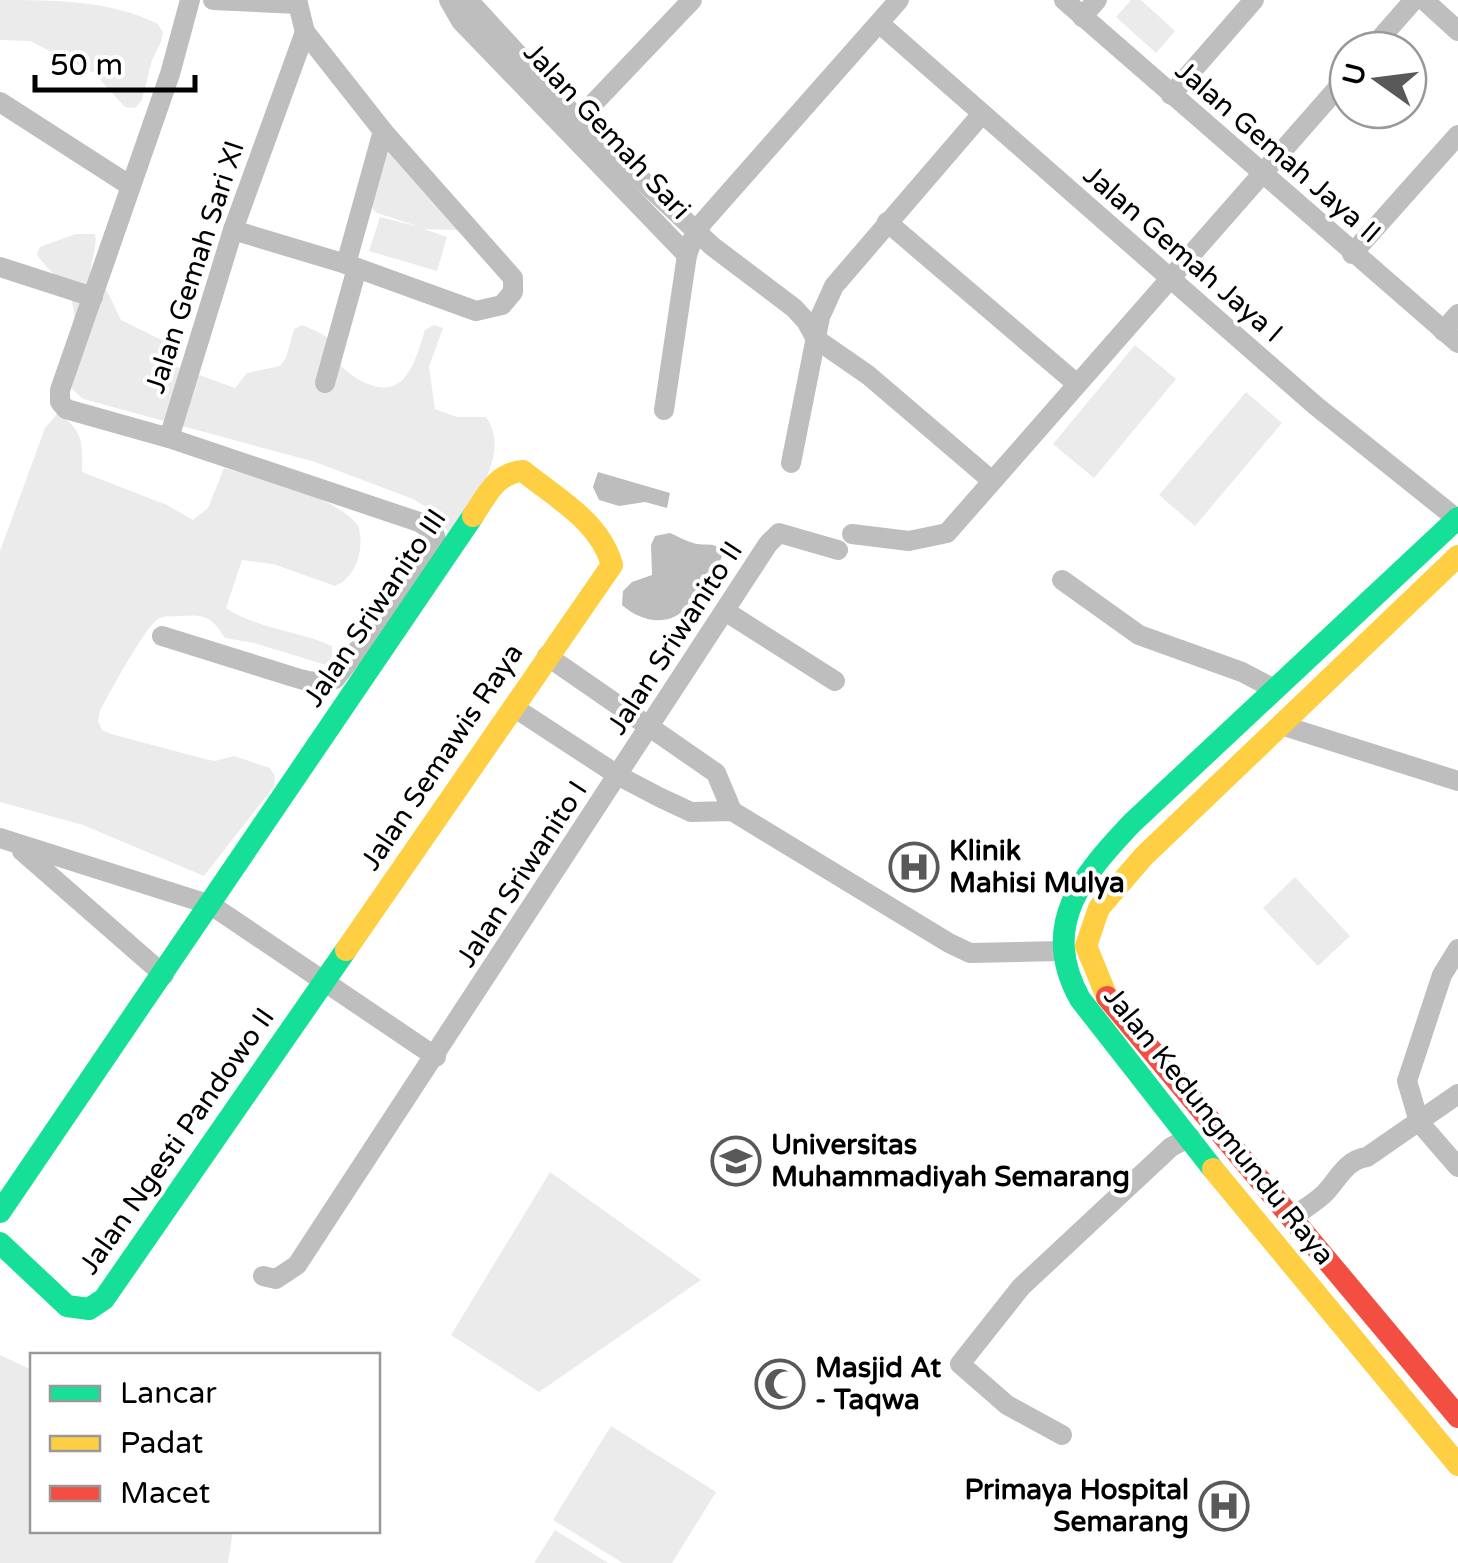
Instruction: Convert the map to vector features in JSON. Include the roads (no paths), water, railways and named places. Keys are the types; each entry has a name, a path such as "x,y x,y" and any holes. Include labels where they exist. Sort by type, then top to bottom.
{"main road":[{"name":"Jalan Sriwanito III","path":"212,904 497,480 508,472 524,472 601,535 610,550 612,565"},
{"path":"1458,519 1274,689 1090,870 1067,912 1062,951 1086,946 1099,908 1144,856 1458,556"},
{"name":"Jalan Semawis Raya","path":"322,983 612,565"},
{"path":"1210,752 1230,776"},
{"path":"0,1212 212,904"},
{"name":"Jalan Kedungmundu Raya","path":"1086,946 1092,968 1126,1039 1190,1137 1267,1237 1458,1465"},
{"name":"Jalan Kedungmundu Raya","path":"1062,951 1076,994 1126,1039 1292,1218 1458,1417"},
{"name":"Jalan Ngesti Pandowo II","path":"0,1243 67,1306 89,1309 104,1300 322,983"},
{"path":"1267,1237 1292,1218"}],"street":[{"path":"162,636 313,682 335,679 434,554 437,544 434,532 419,522 169,438 66,409 60,402 60,390 170,74 190,0"},
{"path":"213,0 297,2 305,32 382,131 513,278 514,292 502,305 476,311 351,266 233,230"},
{"name":"Jalan Gemah Sari","path":"449,0 461,21 480,29"},
{"name":"Jalan Gemah Sari","path":"468,0 480,29 573,125 687,256"},
{"path":"664,410 687,256 696,230 899,0"},
{"name":"Jalan Gemah Jaya II","path":"1064,0 1450,337"},
{"path":"1082,17 1096,0"},
{"path":"1171,95 1254,0"},
{"path":"1388,30 1414,0"},
{"path":"1424,0 1458,31"},
{"path":"573,125 680,4"},
{"name":"Jalan Gemah Jaya I","path":"879,23 1316,406 1458,519"},
{"name":"Jalan Gemah Sari XI","path":"169,438 233,230 305,32"},
{"path":"991,480 1328,99"},
{"path":"0,102 129,185"},
{"path":"791,463 820,317 834,286 982,114"},
{"name":"Jalan Gemah Sari","path":"573,125 712,246 794,308 816,339 868,375 991,480"},
{"path":"325,383 382,131"},
{"path":"1352,254 1458,135"},
{"path":"887,222 1077,384"},
{"path":"0,267 96,287"},
{"path":"1450,337 1458,314"},
{"name":"Jalan Sriwanito II","path":"619,776 768,544 780,534 845,542 908,541 947,533 991,480"},
{"path":"1062,580 1139,635 1242,672 1274,689"},
{"path":"725,611 835,681"},
{"path":"547,656 716,773 732,811"},
{"name":"Jalan Sriwanito I","path":"263,1276 276,1279 297,1264 619,776 514,708"},
{"path":"1281,725 1458,781"},
{"path":"619,776 691,812 732,811 970,953 1062,951"},
{"path":"8,841 212,904 322,983 436,1057"},
{"path":"8,841 164,974"},
{"path":"1458,949 1442,975 1407,1077 1419,1122 1458,1166"},
{"path":"1292,1218 1327,1192 1334,1178 1358,1158 1367,1157 1458,1094"},
{"path":"1062,1435 1007,1405 960,1364 1021,1287 1172,1147 1190,1137"}],"place":[{"name":"Klinik Mahisi Mulya","path":"914,867"},
{"name":"Universitas Muhammadiyah Semarang","path":"736,1161"},
{"name":"Masjid At - Taqwa","path":"780,1384"},
{"name":"Primaya Hospital Semarang","path":"1224,1506"}]}
